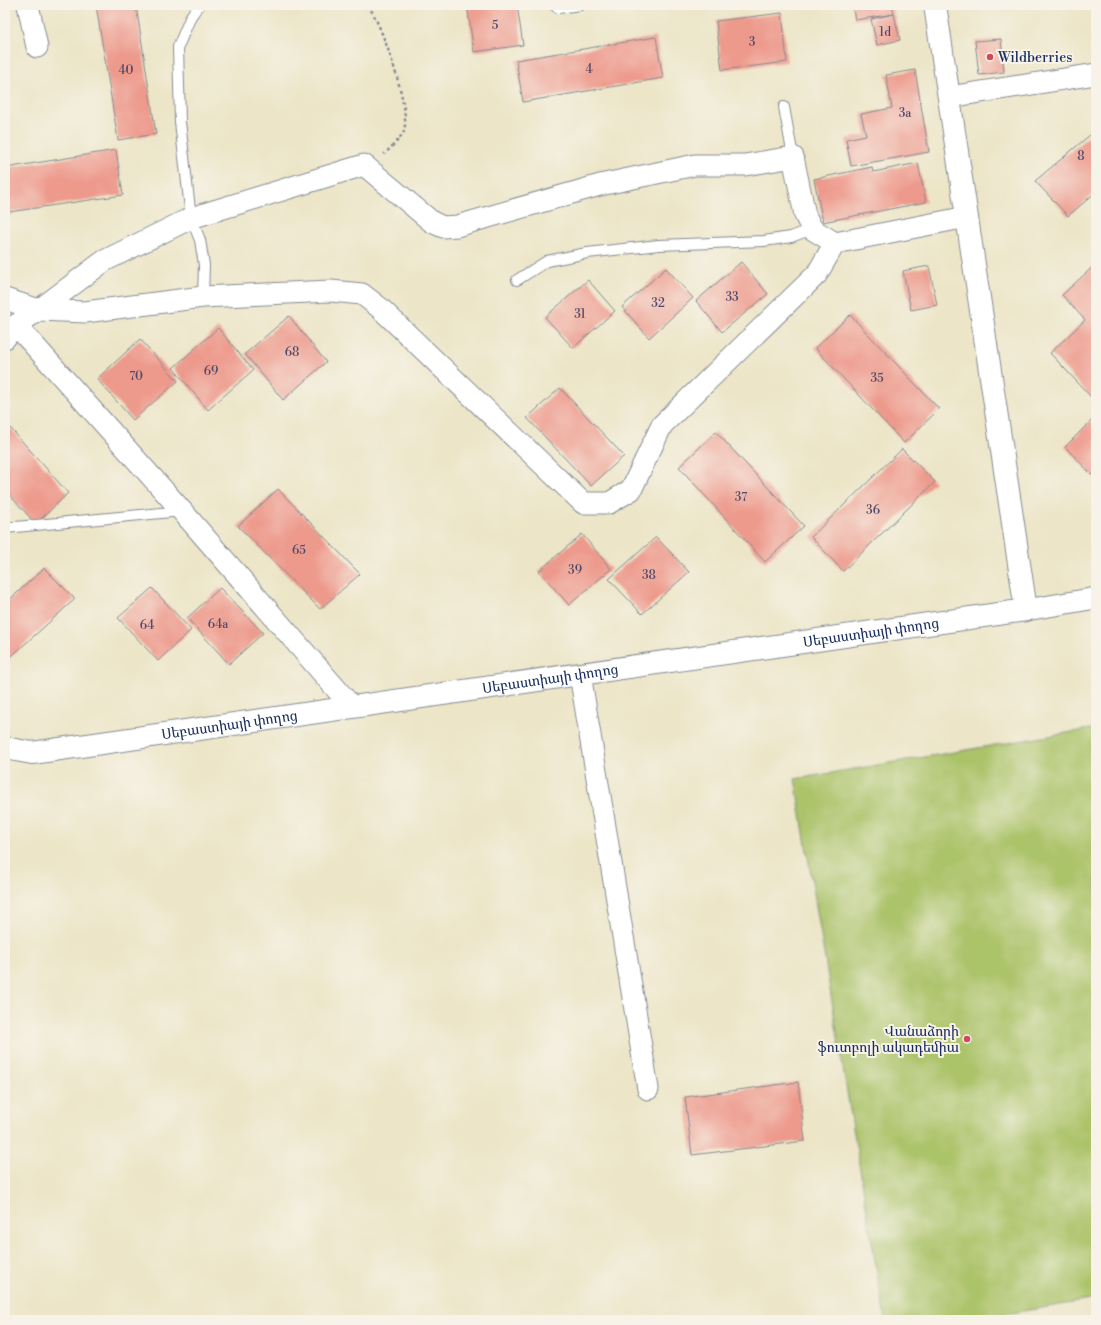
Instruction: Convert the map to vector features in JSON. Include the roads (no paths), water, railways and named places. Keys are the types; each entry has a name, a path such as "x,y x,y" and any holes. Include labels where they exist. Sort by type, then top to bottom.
{"street":[{"path":"28,5 37,47"},
{"path":"935,5 1026,610"},
{"path":"949,97 1096,74"},
{"path":"352,707 182,511 10,332 104,260 190,218 364,165 432,222 443,227 457,226 600,185 695,165 745,165 793,157 804,215 812,229 835,243 967,217"},
{"path":"5,299 39,310 85,312 203,297 331,291 362,294 380,308 584,503 608,503 631,490 662,426 817,274 835,243"},
{"name":"Սեբաստիայի փողոց","path":"5,748 32,753 1026,610 1096,598"},
{"path":"580,674 648,1089"}],"lane":[{"path":"199,5 191,16 178,47 180,122 190,218 200,240 204,265 203,297"},
{"path":"554,5 558,8 580,5"},
{"path":"784,107 793,157"},
{"path":"517,280 547,262 587,253 660,245 764,241 791,237 812,229"},
{"path":"5,528 182,511"}],"place":[{"name":"Wildberries","path":"990,57"},
{"name":"Վանաձորի ֆուտբոլի ակադեմիա","path":"967,1039"}]}
